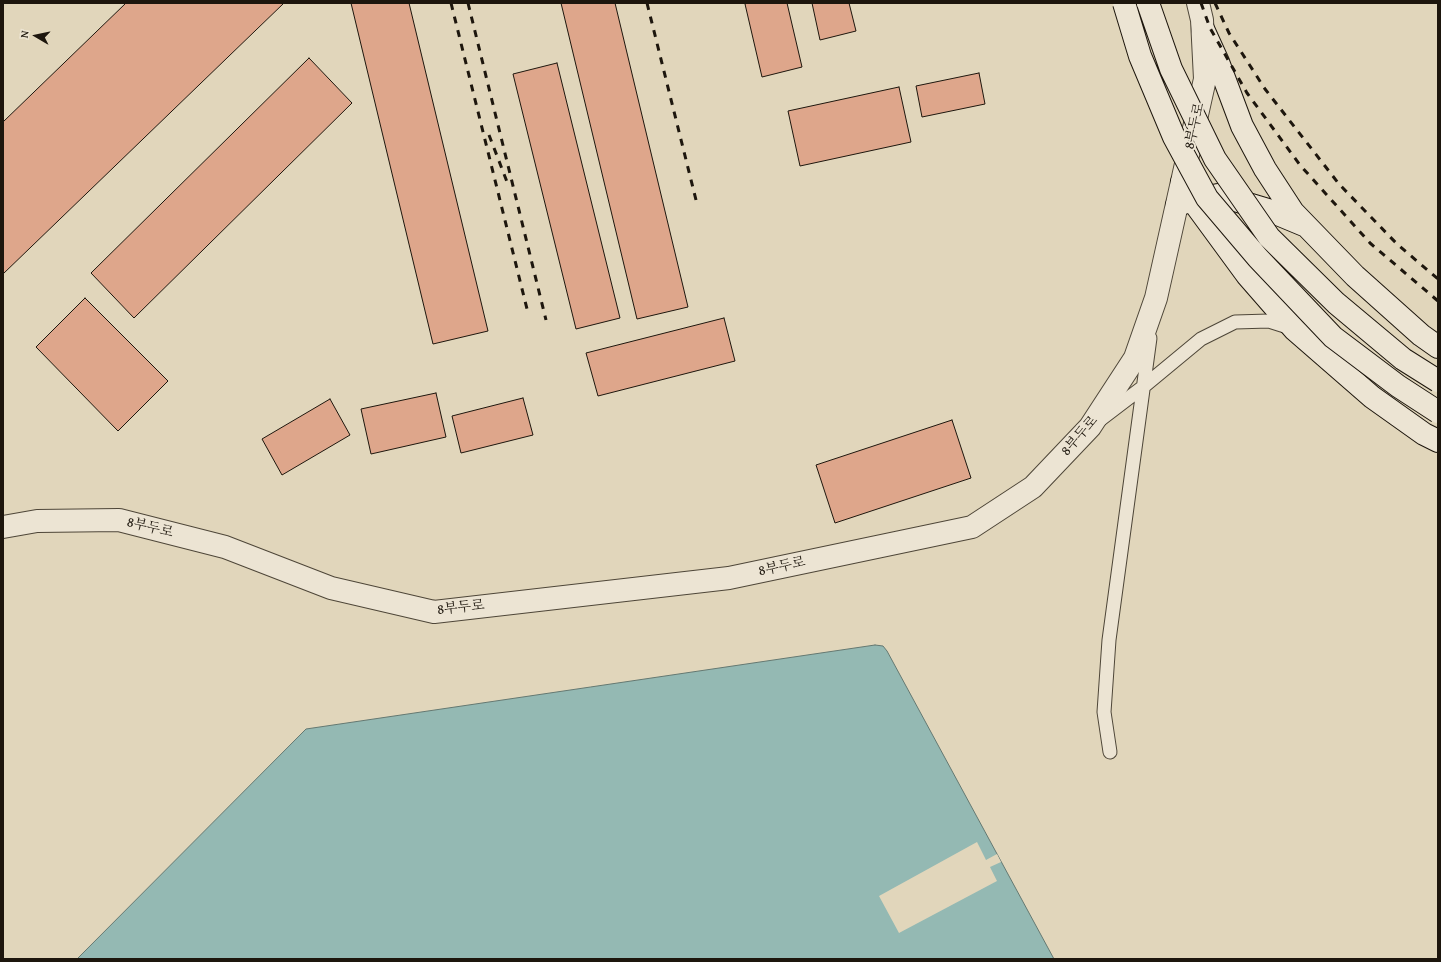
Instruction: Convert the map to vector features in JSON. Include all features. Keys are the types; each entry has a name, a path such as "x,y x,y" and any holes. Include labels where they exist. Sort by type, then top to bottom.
{"main road":[{"path":"1124,3 1140,56 1174,137 1207,198 1258,258 1333,337 1398,386 1438,412"},
{"path":"1148,3 1171,69 1215,159 1269,237 1336,303 1403,359 1438,381"},
{"name":"8부두로","path":"3,527 37,521 119,520 225,547 331,588 434,612 729,578 972,527 1033,487 1090,427 1135,358 1154,302 1184,196 1205,79 1203,29 1198,3"},
{"path":"1203,29 1218,62 1242,126 1265,170 1293,212 1361,281 1421,335 1438,347"},
{"path":"1184,196 1218,195 1268,210 1307,226"},
{"path":"1184,196 1247,275 1295,330 1372,397 1424,434 1438,441"}],"lane":[{"path":"1110,752 1104,712 1109,640 1144,388 1154,302"},
{"path":"1090,427 1144,388 1201,340 1235,322 1269,322 1295,330"}],"water":[{"path":"875,645 883,646 887,651 1054,959 77,959 306,729"}],"pier":[{"path":"977,842 986,860 997,854 1001,862 990,867 997,881 899,933 879,896"}],"building":[{"path":"126,3 284,3 3,274 3,122"},
{"path":"351,3 409,3 488,331 433,344"},
{"path":"561,3 615,3 688,307 637,319"},
{"path":"787,3 802,67 762,77 745,4"},
{"path":"812,3 849,3 856,31 820,40"},
{"path":"309,58 352,103 134,318 91,273"},
{"path":"557,63 620,318 576,329 513,74"},
{"path":"979,73 985,104 922,117 916,86"},
{"path":"899,87 911,142 800,166 788,111"},
{"path":"85,298 168,381 118,431 36,347"},
{"path":"724,318 735,361 598,396 586,353"},
{"path":"436,393 446,437 371,454 361,409"},
{"path":"523,398 533,435 461,453 452,416"},
{"path":"330,399 350,435 282,475 262,439"},
{"path":"952,420 971,478 835,523 816,465"}],"railway":[{"path":"451,3 528,313"},
{"path":"468,3 546,320"},
{"path":"647,3 697,204"},
{"path":"1201,3 1210,28 1247,93 1300,165 1370,243 1438,301"},
{"path":"1215,3 1229,33 1265,89 1339,184 1397,244 1438,279"},
{"path":"489,135 509,187"}]}
